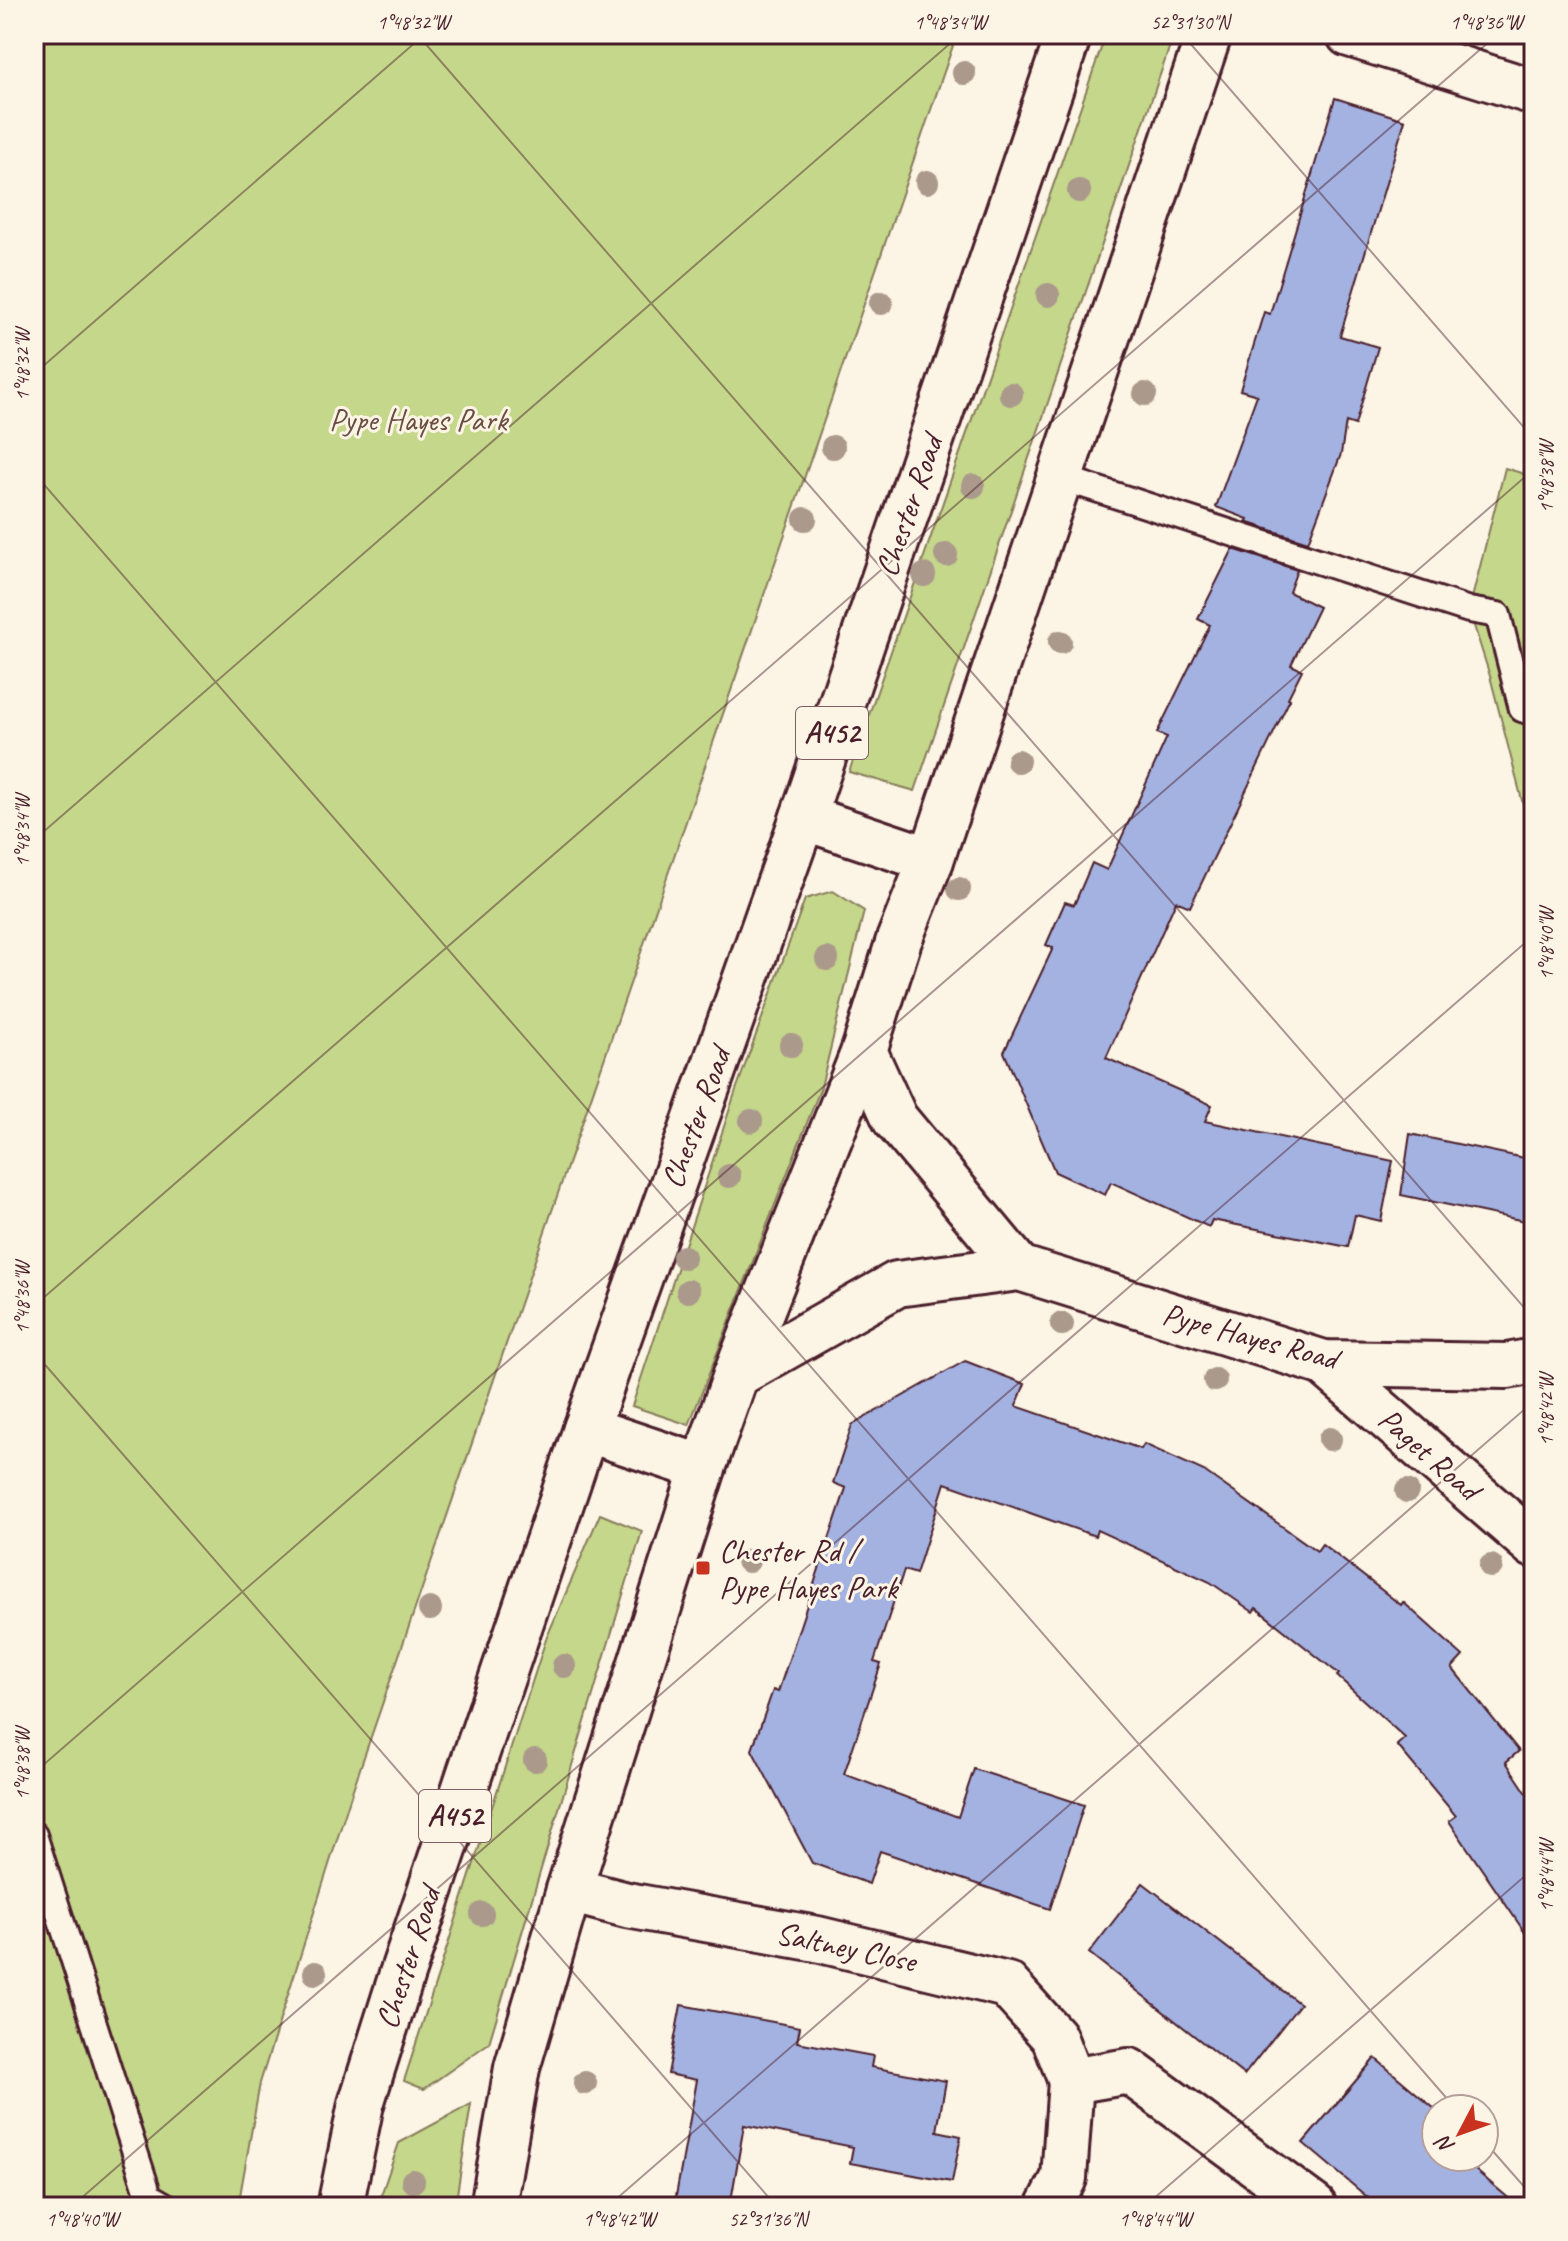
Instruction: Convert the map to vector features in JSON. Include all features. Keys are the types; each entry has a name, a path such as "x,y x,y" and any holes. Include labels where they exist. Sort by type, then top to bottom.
{"main road":[{"name":"Chester Road","path":"340,2207 361,2104 374,2060 586,1429 803,817 1069,34"},
{"path":"493,2207 517,2068 569,1890 703,1468 736,1375 864,1051 899,940 931,860 1209,34"},
{"path":"1349,34 1534,92"},
{"path":"803,817 931,860"},
{"path":"864,1051 895,1119 1019,1268"},
{"name":"Pype Hayes Road","path":"736,1375 897,1284 1019,1268 1324,1363 1507,1366 1534,1361"},
{"name":"Paget Road","path":"1324,1363 1534,1545"},
{"path":"586,1429 703,1468"},
{"name":"Saltney Close","path":"569,1890 627,1905 817,1939 1007,1985 1054,2037 1071,2081 1064,2178 1049,2207"},
{"path":"1071,2081 1129,2071 1314,2207"}],"lane":[{"path":"1059,477 1469,610 1498,615 1522,709 1534,713"},
{"path":"34,1835 45,1906 149,2196 168,2207"}],"green space":[{"name":"Pype Hayes Park","path":"34,34 957,34 353,1789 260,2083 238,2207 34,2207"},
{"path":"1106,34 1174,34 915,791 849,772"},
{"path":"1505,468 1534,477 1534,847 1490,676 1469,610"},
{"path":"833,891 864,911 821,1087 689,1425 632,1406 735,1093 805,899"},
{"path":"600,1514 642,1531 489,2043 424,2089 404,2081 546,1639"},
{"path":"471,2104 455,2207 377,2207 399,2143"}],"building":[{"path":"1335,98 1405,120 1340,336 1378,347 1355,425 1346,422 1341,454 1308,542 1246,522 1248,519 1216,507 1257,395 1240,390 1264,312 1270,314"},
{"path":"1233,549 1297,570 1289,592 1319,607 1291,665 1302,670 1290,699 1190,907 1176,901 1106,1058 1212,1105 1205,1121 1393,1161 1381,1221 1355,1215 1348,1247 1212,1220 1209,1227 1111,1182 1105,1195 1055,1172 1004,1052 1053,948 1046,945 1065,902 1074,905 1092,863 1107,870 1167,737 1157,733 1210,625 1198,619"},
{"path":"1410,1134 1534,1160 1534,1223 1401,1195"},
{"path":"965,1361 1025,1384 1016,1406 1141,1449 1144,1444 1204,1471 1317,1551 1322,1544 1401,1605 1403,1602 1463,1656 1452,1668 1519,1751 1506,1762 1534,1804 1534,1946 1449,1821 1456,1816 1397,1745 1405,1738 1337,1676 1339,1674 1256,1608 1253,1612 1210,1582 1097,1530 1095,1536 945,1483 916,1574 904,1570 874,1662 881,1664 844,1774 958,1817 974,1769 1084,1805 1050,1909 880,1851 869,1884 812,1863 752,1750 773,1690 778,1692 846,1488 833,1483 852,1425"},
{"path":"1143,1883 1300,2004 1244,2075 1089,1953"},
{"path":"681,2005 800,2027 797,2042 873,2056 871,2067 946,2081 937,2131 961,2136 952,2182 850,2163 853,2147 744,2125 730,2207 674,2207 697,2080 668,2074"},
{"path":"1375,2058 1420,2096 1420,2173 1479,2173 1519,2207 1379,2207 1303,2143"}],"place":[{"name":"Chester Rd / Pype Hayes Park","path":"703,1568"}]}
